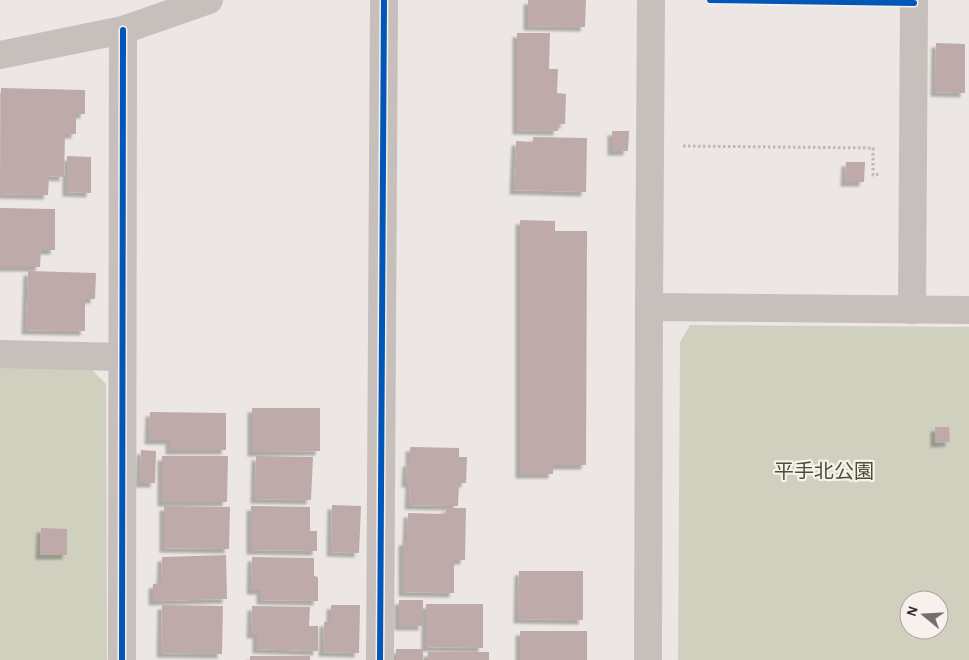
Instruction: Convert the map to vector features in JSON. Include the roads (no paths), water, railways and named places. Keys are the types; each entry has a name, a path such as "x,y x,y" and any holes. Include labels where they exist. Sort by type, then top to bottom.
{"street":[{"path":"0,55 123,30 209,0"},
{"path":"380,660 384,0"},
{"path":"648,660 651,0"},
{"path":"912,310 914,1"},
{"path":"122,660 123,30"},
{"path":"649,307 969,310"},
{"path":"0,354 122,356"}],"park label":[{"name":"平手北公園","path":"824,471"}]}
